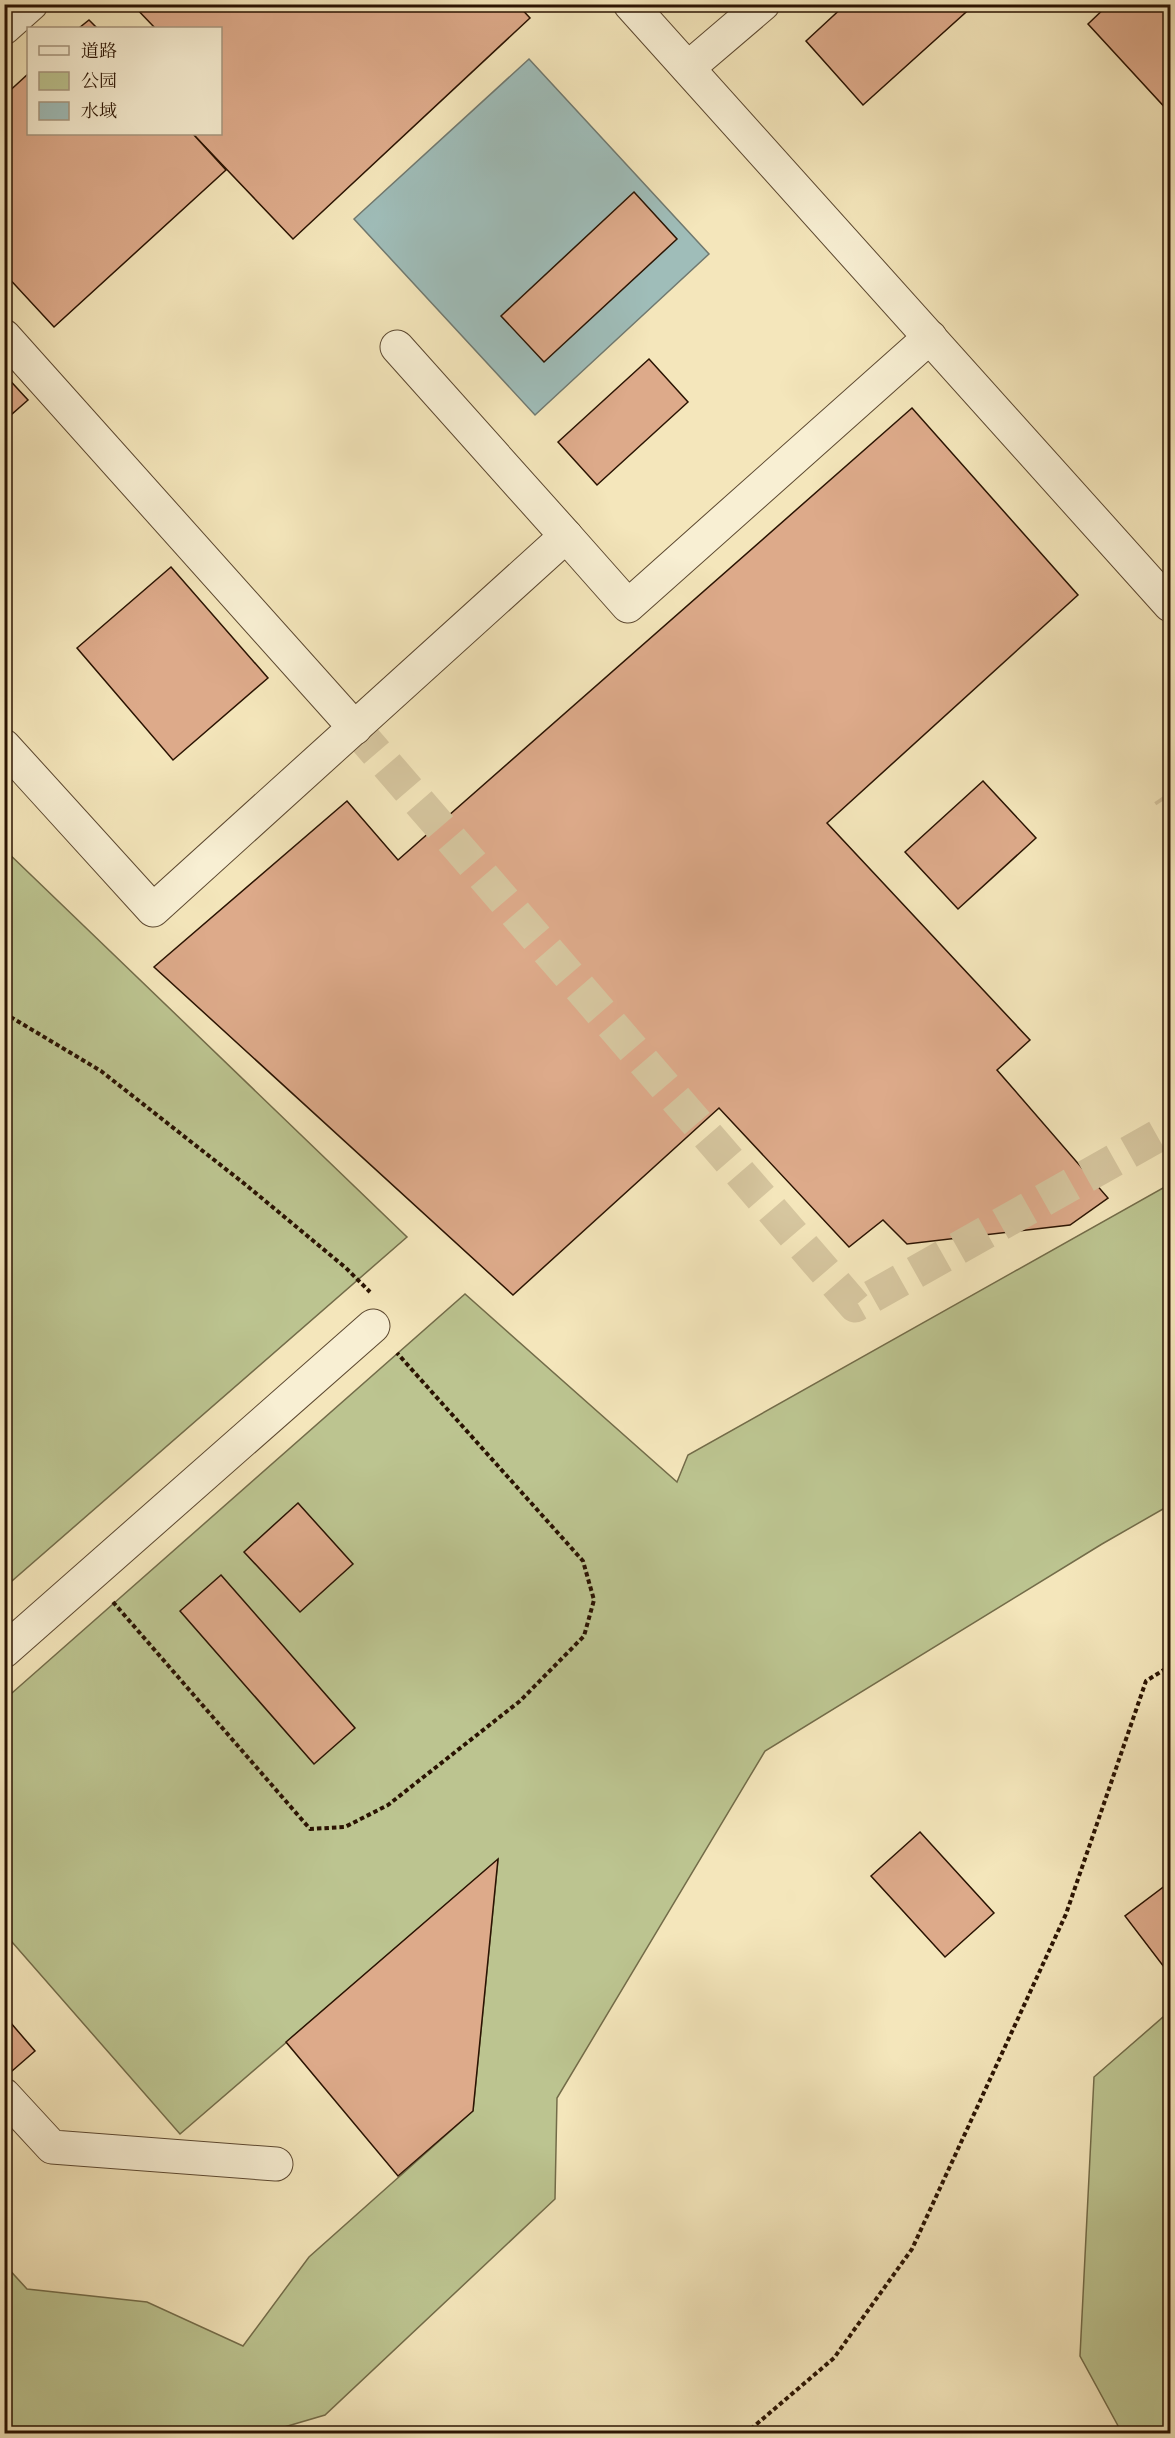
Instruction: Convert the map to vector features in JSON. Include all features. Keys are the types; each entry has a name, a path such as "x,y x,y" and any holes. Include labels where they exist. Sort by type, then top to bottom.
{"street":[{"path":"4,28 31,4"},
{"path":"630,4 1170,604"},
{"path":"688,69 763,4"},
{"path":"4,336 355,728"},
{"path":"397,347 628,606 930,337"},
{"path":"4,746 153,910 566,536"},
{"path":"4,1651 373,1326"},
{"path":"4,2095 52,2147 276,2164"}],"path":[{"path":"4,1013 101,1071 246,1185 346,1269 378,1300 373,1326 583,1561 594,1600 584,1636 520,1701 388,1805 345,1827 310,1829 90,1575"},
{"path":"745,2433 834,2358 912,2249 1066,1914 1146,1681 1170,1666"}],"green space":[{"path":"4,849 407,1237 5,1587 4,1587"},
{"path":"1170,1184 1170,1505 1102,1544 765,1751 557,2098 555,2199 325,2415 264,2433 5,2433 5,2265 27,2289 147,2302 243,2346 309,2257 473,2111 498,1860 180,2134 5,1934 4,1700 465,1294 677,1482 688,1455"},
{"path":"1170,2011 1170,2433 1122,2433 1080,2356 1094,2077"}],"water":[{"path":"529,59 709,254 535,415 354,219"}],"building":[{"path":"132,4 517,4 530,18 293,239 194,135 222,135 222,27 154,27"},
{"path":"846,4 975,4 863,105 806,41"},
{"path":"1109,4 1170,4 1170,113 1088,24"},
{"path":"89,20 96,27 80,27"},
{"path":"27,75 27,135 194,135 226,170 54,327 4,273 4,96"},
{"path":"634,192 677,239 544,362 501,316"},
{"path":"649,359 688,402 597,485 558,442"},
{"path":"4,374 28,400 4,421"},
{"path":"912,408 1078,595 827,823 1030,1040 997,1070 1108,1198 1070,1225 907,1244 883,1220 849,1247 719,1108 513,1295 154,967 347,801 398,860"},
{"path":"171,567 268,678 173,760 77,648"},
{"path":"983,781 1036,838 958,909 905,852"},
{"path":"298,1503 353,1564 300,1612 244,1552"},
{"path":"221,1575 355,1728 314,1764 180,1611"},
{"path":"920,1832 994,1913 945,1957 871,1876"},
{"path":"498,1859 473,2111 398,2176 286,2042"},
{"path":"1170,1882 1170,1962 1164,1967 1125,1916"},
{"path":"4,2015 35,2051 12,2071 4,2062"}],"tunnel":[{"path":"355,728 855,1306 1170,1129"}]}
